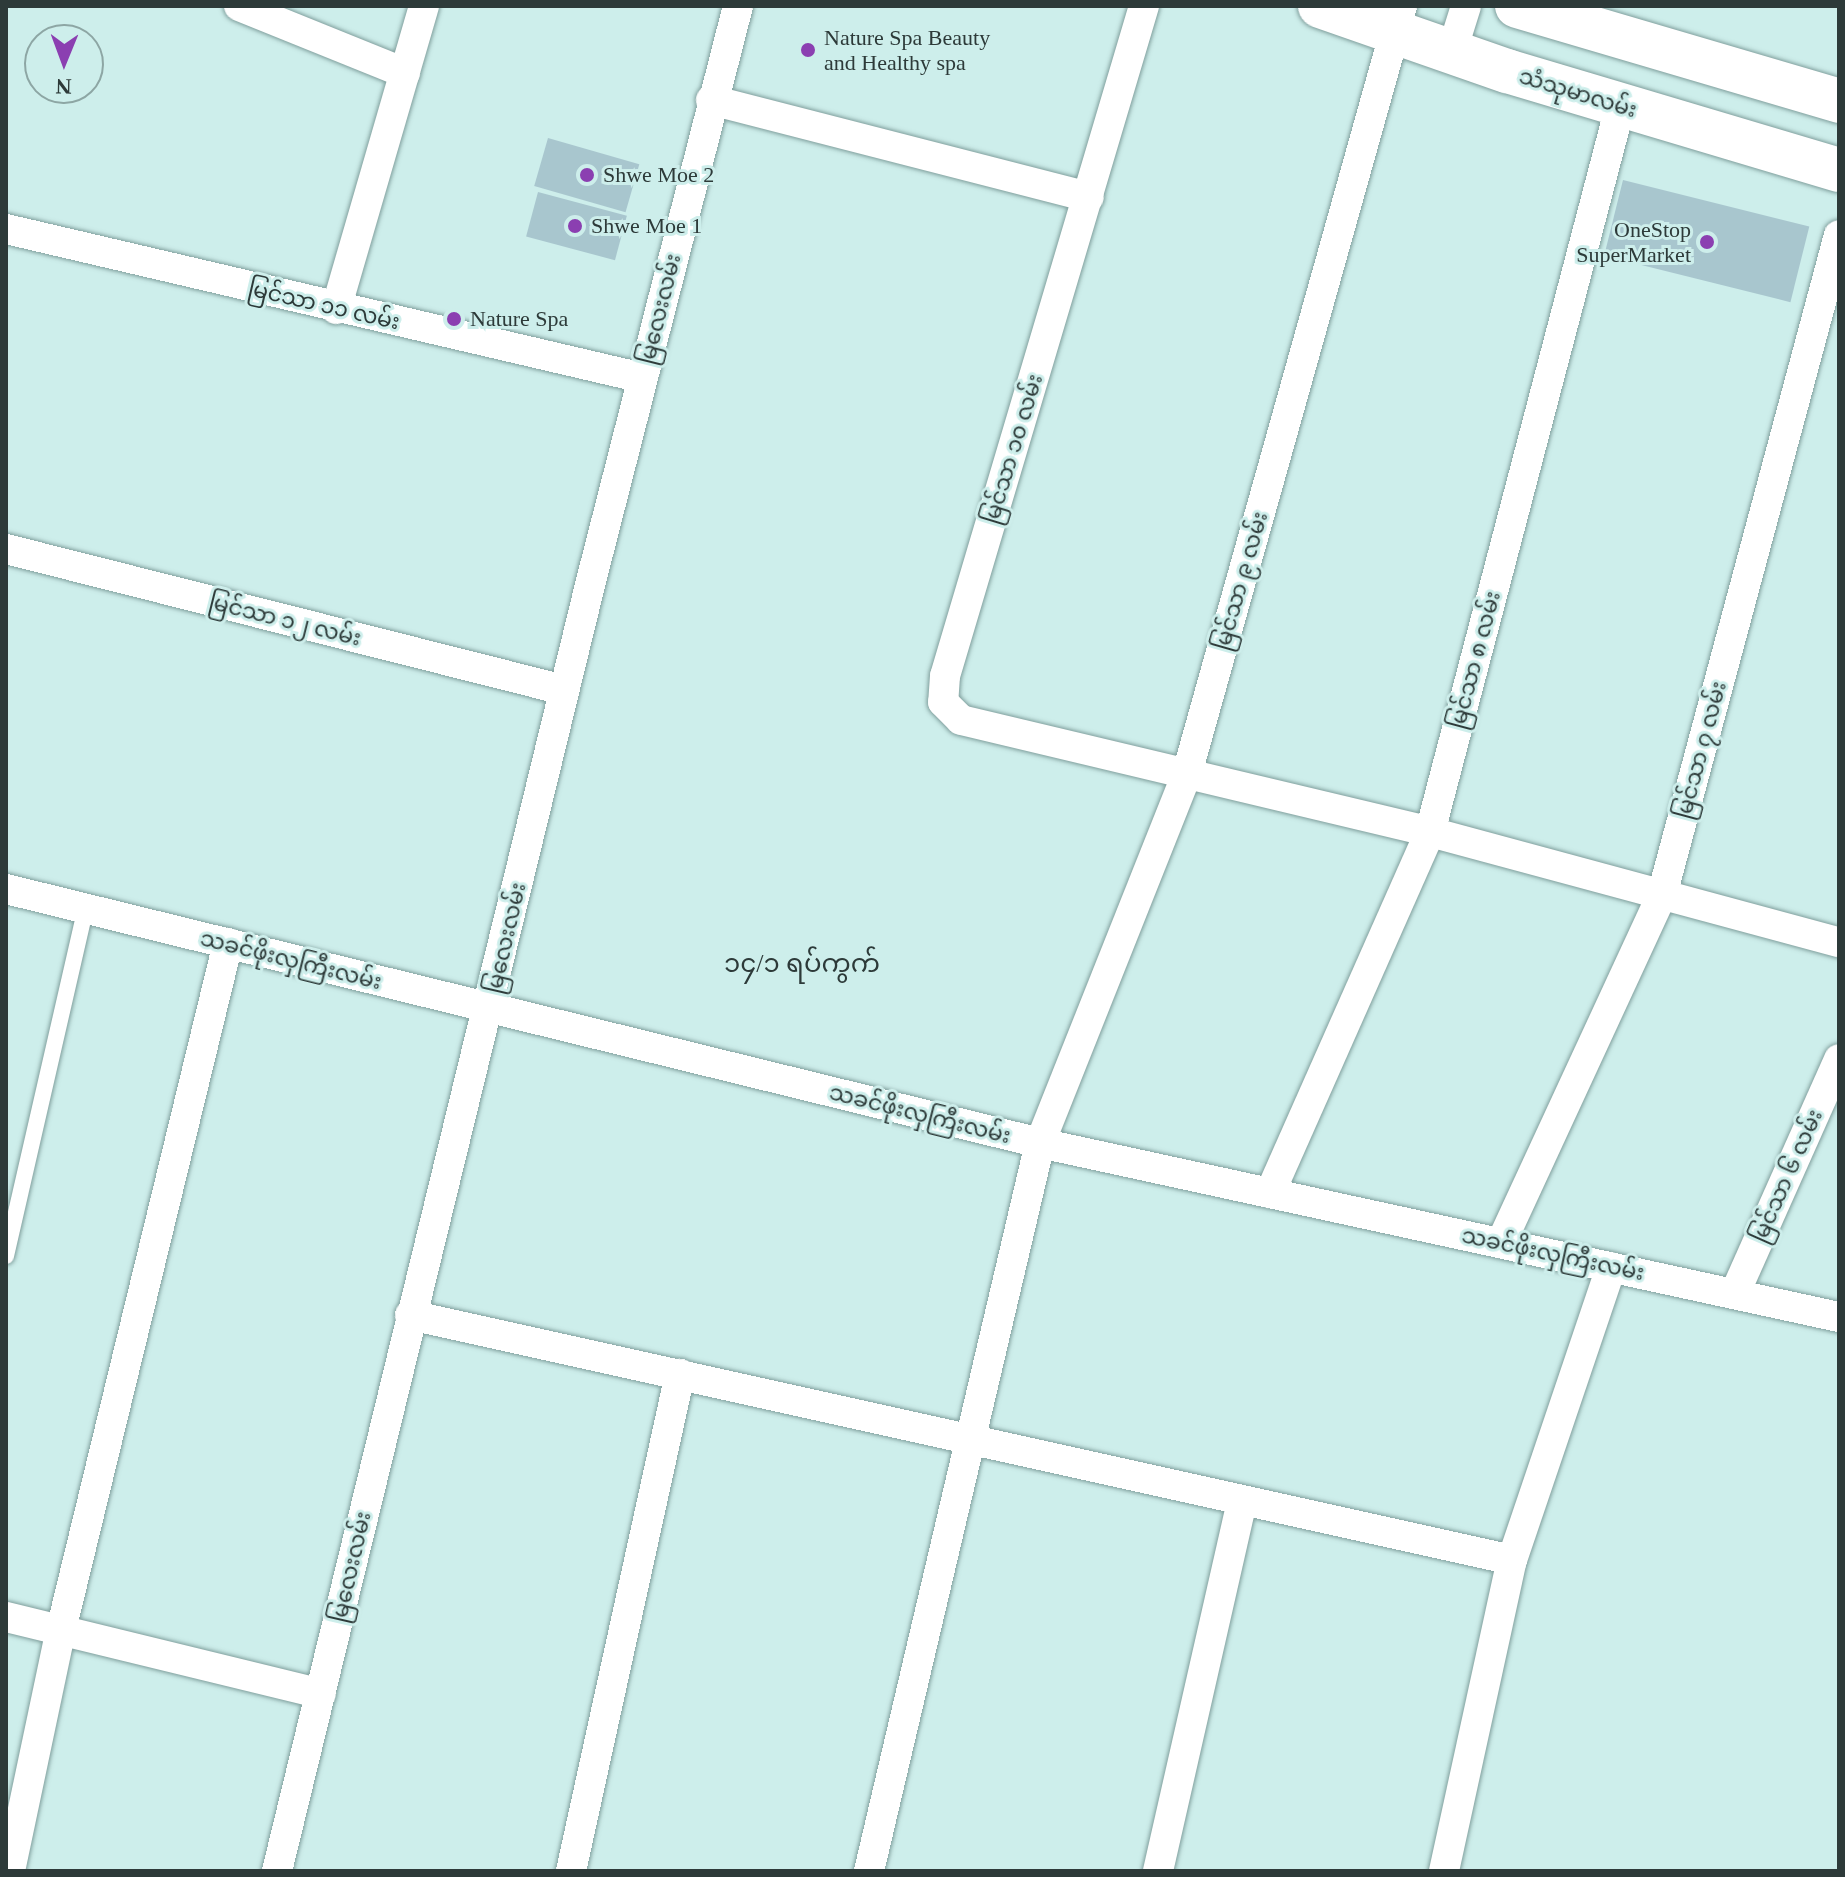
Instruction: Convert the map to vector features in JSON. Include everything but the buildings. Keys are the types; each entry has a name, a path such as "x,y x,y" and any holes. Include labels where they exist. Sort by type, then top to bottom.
{"main road":[{"name":"သံသုမာလမ်း","path":"1320,6 1397,20 1452,51 1620,107 1839,170"},
{"path":"1517,6 1839,101"}],"street":[{"path":"239,6 405,73"},
{"path":"336,309 424,6"},
{"name":"မြလေးလမ်း","path":"277,1871 410,1315 489,1011 564,690 711,100 738,6"},
{"name":"မြင်သာ ၁၀ လမ်း","path":"1144,6 945,676 943,702 961,720 1186,777"},
{"path":"1452,51 1466,6"},
{"name":"မြင်သာ ၉ လမ်း","path":"869,1871 1040,1143 1186,777 1397,20"},
{"path":"711,100 1089,197"},
{"name":"မြင်သာ ၈ လမ်း","path":"1270,1193 1430,832 1620,107"},
{"name":"မြင်သာ ၁၁ လမ်း","path":"6,229 336,309 643,378"},
{"name":"မြင်သာ ၇ လမ်း","path":"1501,1243 1662,895 1839,235"},
{"name":"မြင်သာ ၁၂ လမ်း","path":"6,549 564,690"},
{"path":"1186,777 1430,832 1839,942"},
{"name":"သခင်ဖိုးလှကြီးလမ်း","path":"6,889 489,1011 1040,1143 1839,1317"},
{"path":"10,1871 61,1630 228,943"},
{"name":"မြင်သာ ၆ လမ်း","path":"1735,1293 1839,1059"},
{"path":"1444,1871 1512,1560 1611,1267"},
{"path":"410,1315 1512,1560"},
{"path":"571,1871 680,1374"},
{"path":"1158,1871 1242,1500"},
{"path":"6,1617 321,1694"}],"lane":[{"path":"6,1256 86,908"}],"place":[{"name":"Nature Spa Beauty and Healthy spa","path":"808,50"},
{"name":"Shwe Moe 2","path":"587,175"},
{"name":"Shwe Moe 1","path":"575,226"},
{"name":"OneStop SuperMarket","path":"1707,242"},
{"name":"Nature Spa","path":"454,319"}],"district":[{"name":"၁၄/၁ ရပ်ကွက်","path":"802,964"}]}
